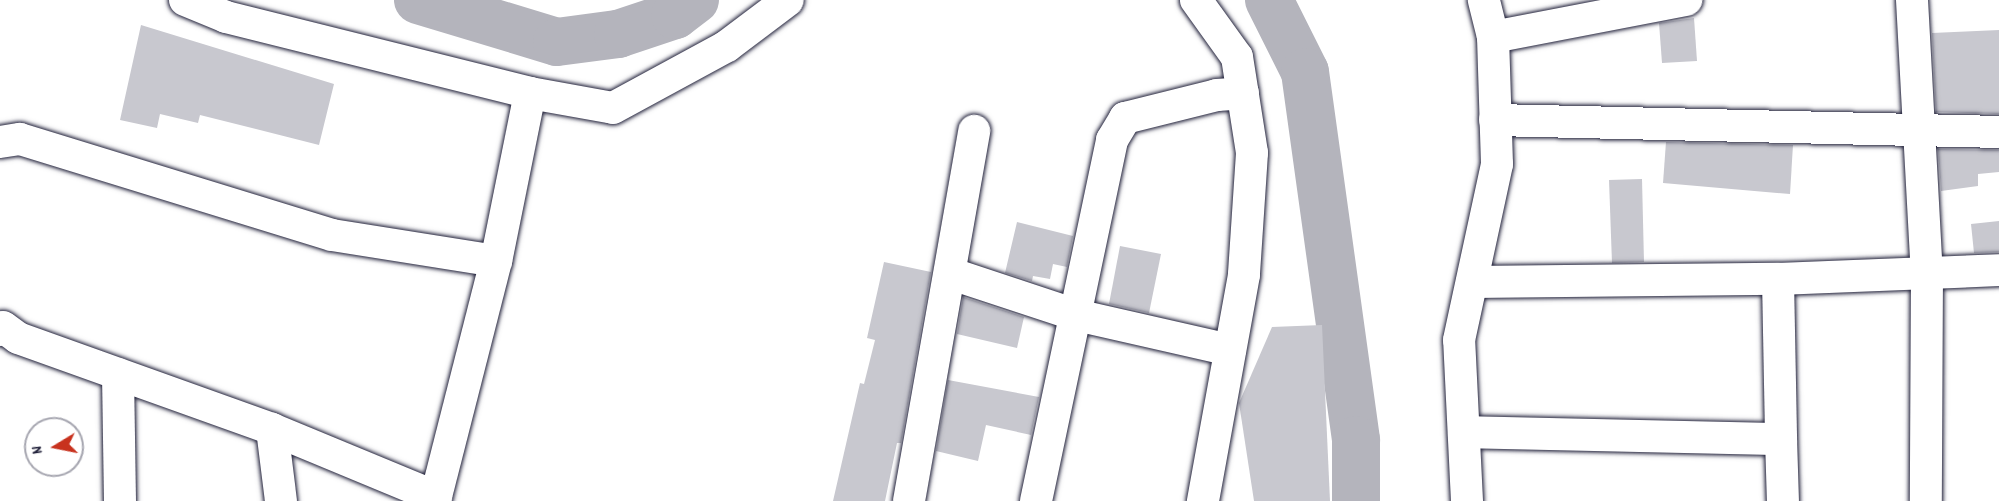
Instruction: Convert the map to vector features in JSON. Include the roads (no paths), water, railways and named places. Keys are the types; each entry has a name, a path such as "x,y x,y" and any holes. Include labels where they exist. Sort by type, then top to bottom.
{"street":[{"path":"185,0 226,17 530,93 613,108 727,46 788,0"},
{"path":"1196,0 1237,57 1252,153 1244,275 1203,501"},
{"path":"1467,501 1459,340 1497,164 1493,37 1484,0"},
{"path":"1493,37 1686,0"},
{"path":"1912,0 1927,273 1926,501"},
{"path":"1,327 18,338 272,429 440,500 496,261 530,93"},
{"path":"1036,501 1112,140 1125,118 1216,95 1243,93"},
{"path":"1495,120 1999,132"},
{"path":"909,501 952,274 974,131"},
{"path":"0,142 20,139 332,235 496,261"},
{"path":"1472,282 1778,279 1999,270"},
{"path":"952,274 1076,315 1230,350"},
{"path":"1778,279 1783,501"},
{"path":"118,374 120,501"},
{"path":"272,429 281,501"},
{"path":"1464,432 1781,439"}],"waterway":[{"path":"418,0 557,42 618,34 675,15 695,0"},
{"path":"1269,0 1305,72 1356,440 1356,501"}]}
